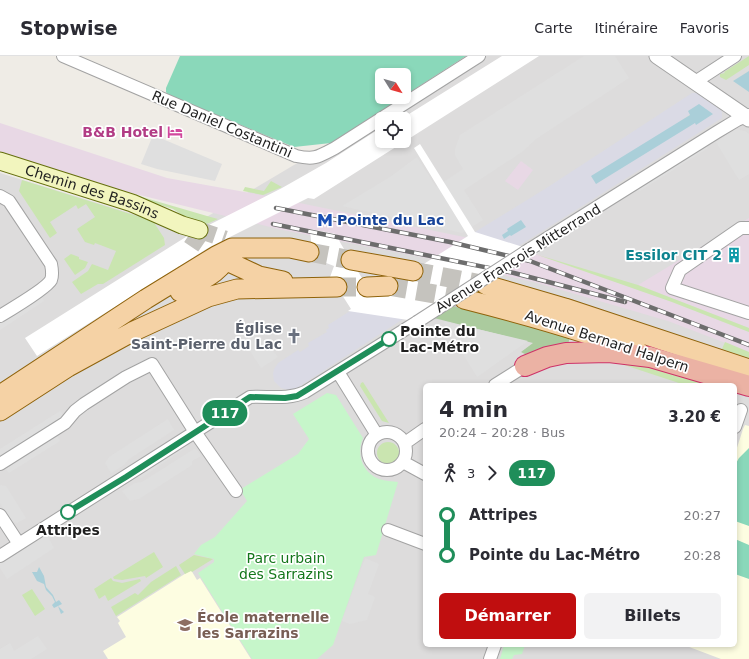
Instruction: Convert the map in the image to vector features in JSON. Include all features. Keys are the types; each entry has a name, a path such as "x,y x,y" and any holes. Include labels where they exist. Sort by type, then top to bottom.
{"highway":[{"path":"525,366 546,357 574,352 609,352 650,357"},
{"name":"Avenue Bernard Halpern","path":"650,357 749,386"}],"main road":[{"name":"Chemin des Bassins","path":"0,161 132,203 190,230"},
{"path":"0,411 8,397 146,299 221,250 290,248 309,252"},
{"path":"221,250 259,276 317,288"},
{"path":"351,260 412,271"},
{"name":"Avenue Bernard Halpern","path":"486,285 565,308 749,369"},
{"path":"367,287 388,286"},
{"path":"8,397 68,367 132,332 208,297 237,289 337,287"},
{"name":"Avenue Bernard Halpern","path":"464,299 573,328 650,357"}],"street":[{"name":"Rue Daniel Costantini","path":"63,56 296,156 317,158 479,56"},
{"path":"657,56 748,117"},
{"path":"695,82 735,56"},
{"name":"Avenue François Mitterrand","path":"0,556 250,397 285,398 297,396 338,372 717,132 748,117"},
{"path":"0,196 9,201 51,264 53,271 51,280 44,286 0,316"},
{"path":"749,228 741,228 680,270 672,288 749,313"},
{"path":"0,464 65,423 75,411 120,381 152,364 195,432 236,491"},
{"path":"498,383 525,366"},
{"path":"338,372 377,435"},
{"path":"737,422 742,410"},
{"path":"405,443 423,430"},
{"path":"390,432 396,434 405,443 406,456 399,467 387,471 381,470 371,462 368,450 373,439 377,435 390,432"},
{"path":"403,462 423,473"},
{"path":"0,515 19,544"},
{"path":"388,530 423,543"},
{"path":"490,659 494,647"}],"shaded area":[{"path":"466,56 749,56 749,659 0,659 0,173 162,223 178,234 331,143 375,115 375,148 411,148 411,112 379,112 392,104 411,104 411,91"},
{"path":"584,56 615,56 629,78 536,139 522,152 464,190 483,220 462,233 342,206 390,177 417,157 436,187 463,169 455,155 455,149 460,135"},
{"path":"692,93 697,93 718,107 722,112 722,118 403,319 297,388 289,390 281,388 274,381 274,369 278,363 298,350 300,352 309,346 308,343 327,332 326,330 329,328 328,325 548,187","holes":["690,114 697,125 695,122 596,184"]},
{"path":"0,123 167,178 261,195 464,237 540,255 672,302 749,332 749,352 668,321 534,282 432,259 278,229 115,189 0,152"},
{"path":"736,129 745,131 749,134 749,174 739,180 716,142"},
{"path":"153,135 222,164 215,181 157,169 141,164"},
{"path":"706,145 708,148 640,191 635,190"},
{"path":"521,161 533,170 518,190 505,181"},
{"path":"749,218 749,328 638,285"},
{"path":"40,294 44,301 0,330 0,321"},
{"path":"443,321 528,341 477,377"},
{"path":"250,324 278,357 261,368 237,331"},
{"path":"60,411 65,418 0,459 0,449"},
{"path":"168,419 174,430 129,459 124,465 111,473 105,463 109,457"},
{"path":"745,425 749,426 749,659 721,659 689,647 737,647 737,448"},
{"path":"56,434 60,441 9,473 4,466"},
{"path":"188,443 187,447 141,478 135,476"},
{"path":"194,449 197,450 201,456 192,461 192,465 139,499 130,501 122,491 135,483 142,482"},
{"path":"0,485 6,486 26,518 17,523 11,521 0,503"},
{"path":"46,533 54,548 7,579 0,568 0,563"},
{"path":"365,558 379,564 368,594 375,597 367,620 350,624 342,621"},
{"path":"191,570 197,580 200,578 251,659 108,659 103,651 126,637 118,623 120,621 117,617"},
{"path":"38,636 47,649 31,659 0,659 0,649 10,643 14,651"}],"green space":[{"path":"180,56 466,56 411,91 411,68 375,68 375,104 392,104 380,112 375,112 375,115 331,143 294,147 168,95 166,88"},
{"path":"749,56 749,65 726,80 720,77 720,74 725,73 724,72"},
{"path":"26,163 218,219 200,227 173,209"},
{"path":"22,180 153,221 164,238 165,245 103,284 98,284 81,294 72,282 88,271 92,264 108,270 116,251 95,243 94,245 85,242 77,229 95,217 86,204 78,209 76,205 50,222 57,233 50,238 19,191"},
{"path":"271,181 282,187 263,195 243,191 245,187 264,191"},
{"path":"71,254 88,262 85,268 75,275 64,259"},
{"path":"535,254 638,285 749,328 749,332 672,302"},
{"path":"456,303 570,337 567,348 534,359 521,352 533,343 434,318"},
{"path":"725,342 749,352 749,358 722,349"},
{"path":"597,356 624,358 702,383 679,383"},
{"path":"363,382 389,423 382,421 360,386"},
{"name":"Parc urbain des Sarrazins","path":"327,393 336,395 363,438 360,450 362,462 368,472 379,479 398,482 376,555 364,557 333,645 317,659 252,659 198,573 214,562 214,559 194,554 201,545 215,537 247,501 241,489 298,454 309,439 293,414"},
{"path":"388,442 392,443 398,449 398,457 392,463 388,464 384,463 378,457 377,453 378,449 384,443"},
{"path":"749,448 749,526 737,522 737,462"},
{"path":"737,540 749,545 749,579 737,575"},
{"path":"154,552 163,567 146,578 145,576 122,580 114,579 113,577"},
{"path":"194,555 213,559 192,572 191,571 185,574 179,565"},
{"path":"176,566 181,575 116,616 111,607 135,593 138,595 151,582"},
{"path":"111,578 113,581 122,583 140,579 141,581 108,601 105,595 99,599 94,589"},
{"path":"32,589 45,609 35,616 22,595"},
{"path":"503,647 524,647 522,654 514,655 512,659 500,659"}],"water":[{"path":"749,71 749,92 733,81"},
{"path":"699,104 713,114 696,125 695,123 596,184 591,176 690,115 688,111"},
{"path":"521,220 526,227 504,239 502,235 508,231 507,229"},
{"path":"39,567 44,576 46,587 53,595 56,602 59,600 62,604 54,608 52,605 55,602 52,596 46,590 44,584 37,581 32,572 37,572"},
{"path":"58,606 64,612 61,614"}],"pier":[{"path":"502,56 539,56 411,137 411,113"},
{"path":"375,132 375,148 394,148 314,199 308,198 208,248 37,356 25,338 189,235 282,188 326,163"},
{"path":"420,144 475,232 539,252 474,292 428,323 348,311 351,309 337,287 329,280 334,266 308,256 311,241 310,229 336,234 373,296 468,236 414,148"}],"tunnel":[{"path":"199,230 225,239"},
{"path":"189,235 208,248"},
{"path":"309,252 351,260"},
{"path":"413,271 486,285"},
{"path":"388,286 464,299"},
{"path":"337,287 367,287"}],"railway":[{"path":"276,208 450,242 530,261 749,345"},
{"path":"273,224 514,273 625,302"}],"bus line":[{"name":"117","path":"68,512 126,477 250,397 262,396 285,398 297,396 389,339"}],"place":[{"name":"B&B Hotel","path":"175,132"},
{"name":"Pointe du Lac","path":"325,220"},
{"name":"Essilor CIT 2","path":"734,255"},
{"name":"Église Saint-Pierre du Lac","path":"294,336"},
{"name":"Pointe du Lac-Métro","path":"389,339"},
{"name":"Attripes","path":"68,512"},
{"name":"École maternelle les Sarrazins","path":"185,625"}]}
